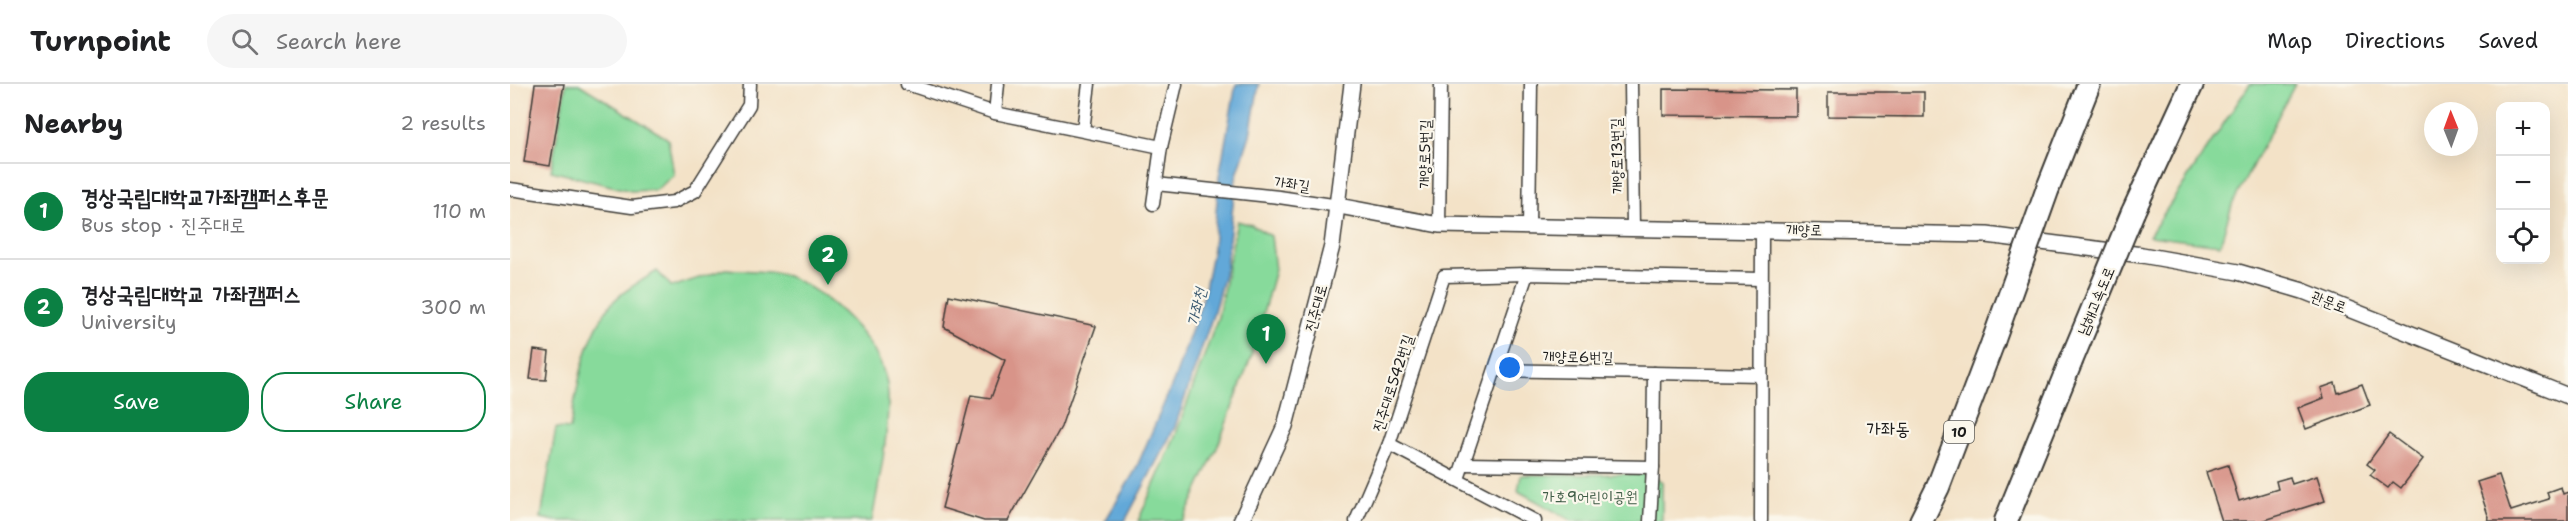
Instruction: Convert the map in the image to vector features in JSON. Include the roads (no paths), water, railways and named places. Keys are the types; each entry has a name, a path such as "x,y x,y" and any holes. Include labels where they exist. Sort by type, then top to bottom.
{"highway":[{"name":"10","path":"1921,521 1938,487 2048,188 2089,84"},
{"name":"남해고속도로","path":"2006,521 2133,212 2192,84"}],"street":[{"path":"510,189 632,207 674,202 695,190 748,105 750,84"},
{"path":"907,84 995,113 1161,147"},
{"path":"995,113 998,84"},
{"path":"1083,130 1089,84"},
{"path":"1153,204 1161,147 1176,84"},
{"name":"진주대로","path":"1241,521 1285,426 1332,246 1339,206 1352,84"},
{"name":"개양로5번길","path":"1439,225 1441,84"},
{"path":"1529,227 1531,84"},
{"name":"개양로13번길","path":"1631,84 1633,227"},
{"name":"가좌길","path":"1156,184 1339,206"},
{"name":"개양로","path":"1339,206 1439,225 1986,235 2079,246"},
{"path":"1761,521 1762,230"},
{"name":"관문로","path":"2079,246 2216,268 2303,291 2568,396"},
{"path":"1458,479 1527,274 1761,279"},
{"name":"진주대로542번길","path":"1527,274 1444,276 1389,444 1535,521"},
{"name":"개양로6번길","path":"1496,370 1761,375"},
{"path":"1650,521 1654,374"},
{"path":"1356,521 1389,444"},
{"path":"1463,464 1653,466"}],"water":[{"name":"가좌천","path":"1236,84 1259,84 1250,135 1236,178 1226,267 1213,315 1175,427 1125,521 1105,521 1135,471 1174,380 1203,298 1213,248 1219,176"}],"place":[{"name":"경상국립대학교 가좌캠퍼스","path":"828,285"},
{"name":"경상국립대학교가좌캠퍼스후문","path":"1266,364"}],"district":[{"name":"가좌동","path":"1888,429"}],"park label":[{"name":"가호9어린이공원","path":"1590,497"}]}
